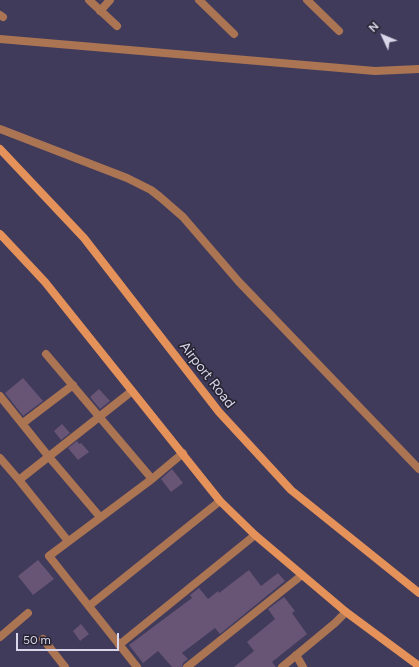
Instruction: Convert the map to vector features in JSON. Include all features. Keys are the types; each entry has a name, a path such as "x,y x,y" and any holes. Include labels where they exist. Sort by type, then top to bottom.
{"main road":[{"name":"Airport Road","path":"0,149 84,238 218,412 291,490 419,593"},
{"path":"0,234 45,282 220,501 255,535 346,612 419,666"}],"street":[{"path":"89,0 117,26"},
{"path":"100,11 110,0"},
{"path":"198,0 234,34"},
{"path":"307,0 339,31"},
{"path":"0,39 375,71 419,69"},
{"path":"0,129 128,178 151,190 160,197 183,217 239,282 419,469"},
{"path":"46,354 152,478"},
{"path":"23,423 73,385"},
{"path":"19,480 132,391"},
{"path":"0,396 100,517"},
{"path":"137,667 49,556 183,453"},
{"path":"0,458 68,541"},
{"path":"88,606 220,501"},
{"path":"119,645 255,535"},
{"path":"187,667 302,575"},
{"path":"282,667 335,624 346,612"},
{"path":"0,637 28,613"},
{"path":"43,639 65,667"},
{"path":"296,655 303,667"}],"building":[{"path":"23,378 43,401 23,416 5,393"},
{"path":"99,389 110,401 100,409 90,397"},
{"path":"62,424 70,433 61,440 54,431"},
{"path":"77,441 79,444 81,443 89,452 78,460 68,448"},
{"path":"172,469 183,483 171,492 161,479"},
{"path":"38,560 54,579 33,595 18,576"},
{"path":"249,570 261,586 278,573 285,581 220,634 215,628 182,653 188,659 183,663 182,667 172,667 158,651 143,663 129,645 192,598 190,595 199,588 208,599 218,591 219,593"},
{"path":"284,597 295,611 292,613 307,634 272,662 276,667 234,667 254,651 247,642 275,619 268,609"},
{"path":"81,624 89,634 80,641 73,631"}]}
